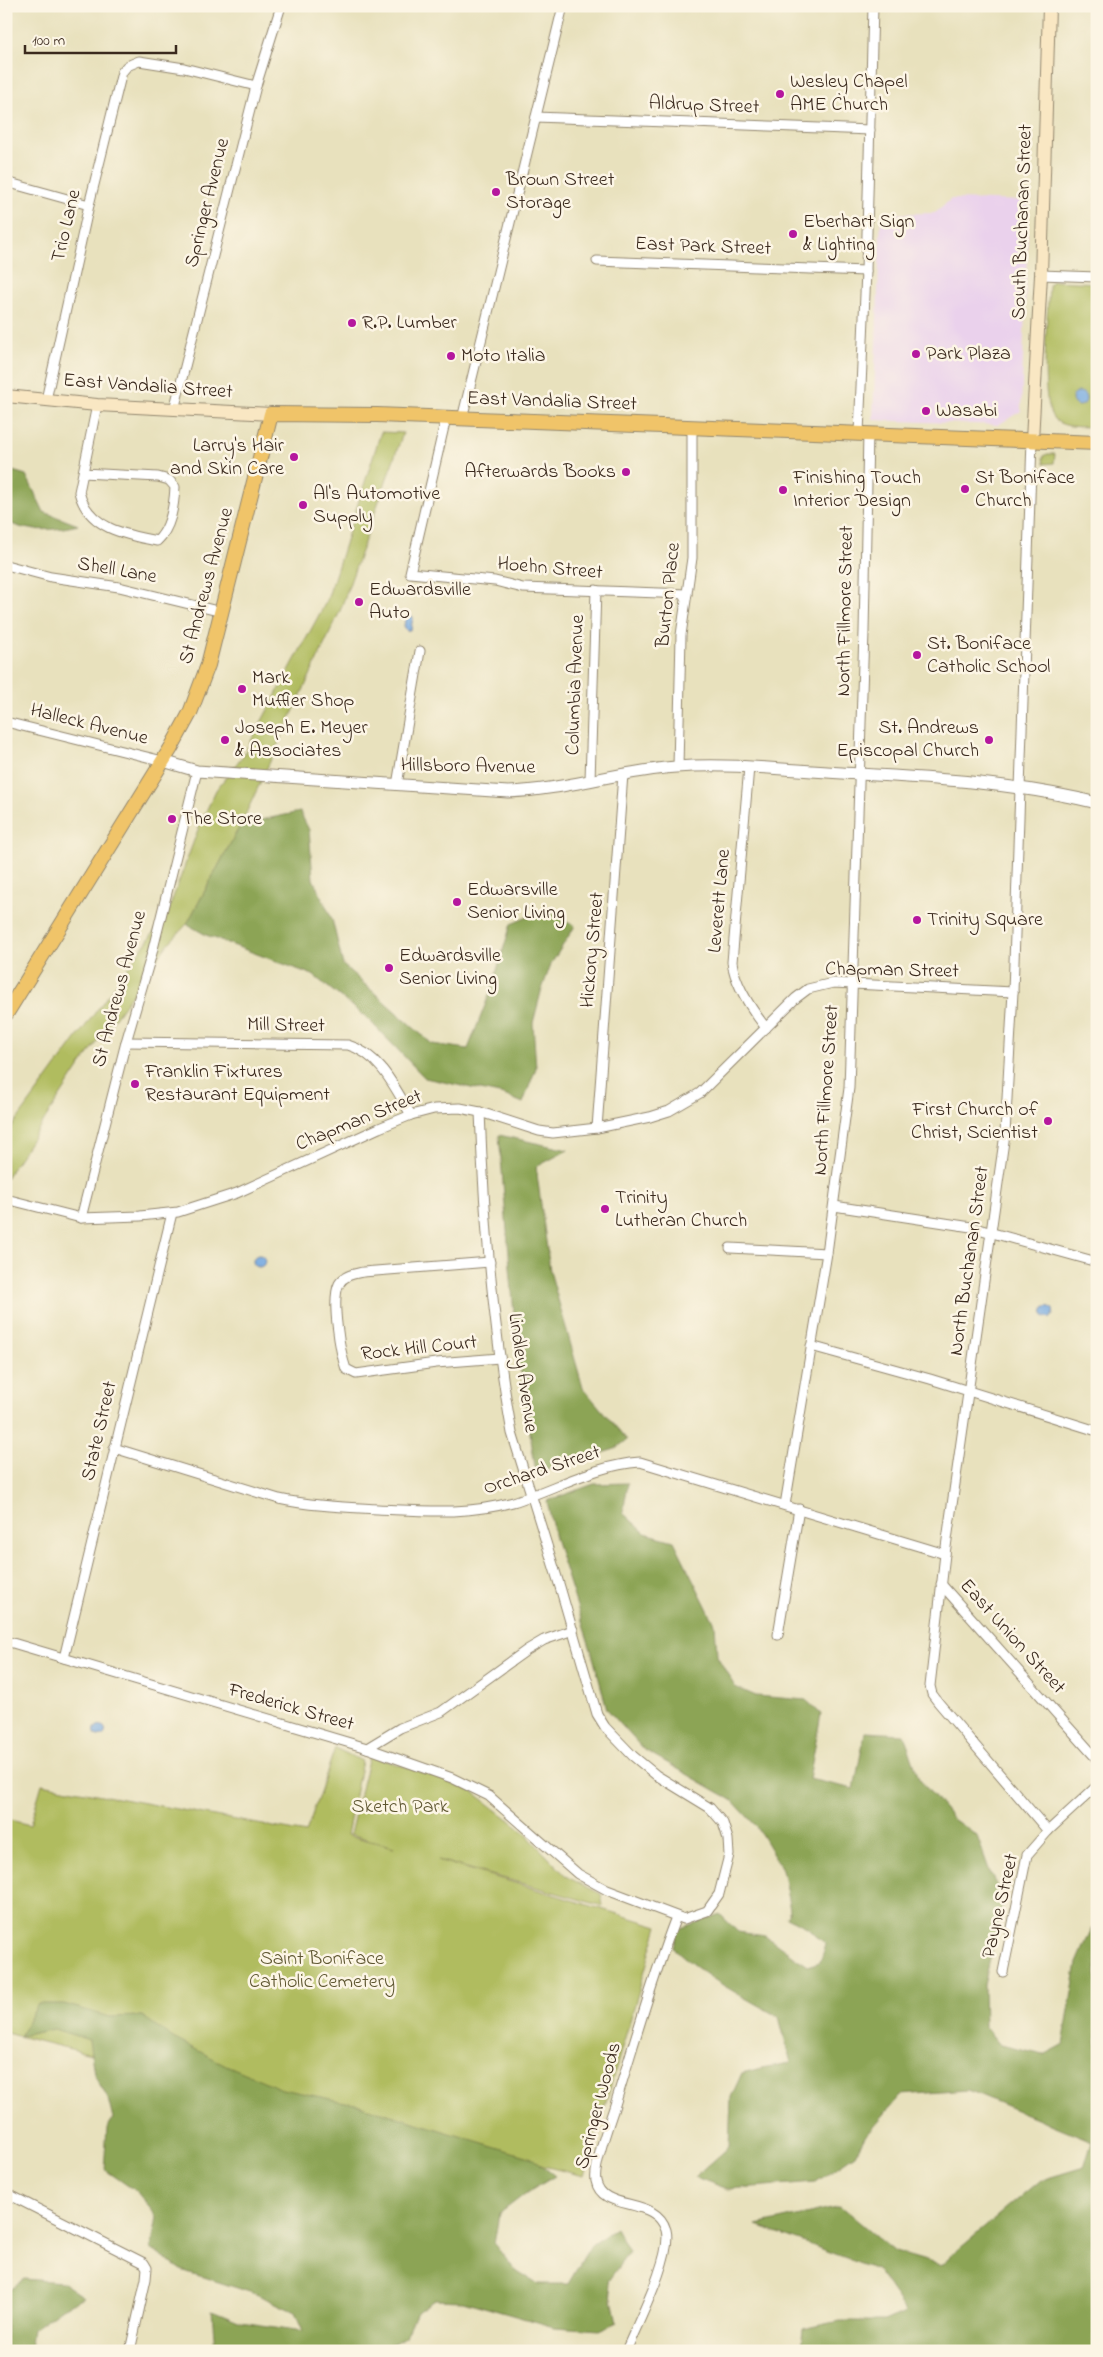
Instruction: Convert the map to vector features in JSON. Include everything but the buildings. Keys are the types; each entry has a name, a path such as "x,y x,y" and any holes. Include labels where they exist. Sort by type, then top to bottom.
{"main road":[{"name":"South Buchanan Street","path":"1032,440 1041,275 1049,6"},
{"name":"East Vandalia Street","path":"6,396 174,410 692,426 1097,443"},
{"name":"St Andrews Avenue","path":"163,761 190,713 208,665 271,414"},
{"path":"6,1014 163,761"}],"street":[{"name":"Springer Avenue","path":"174,410 256,86 281,6"},
{"path":"462,419 564,6"},
{"name":"North Fillmore Street","path":"785,1505 827,1253 848,1104 859,774 866,271 873,6"},
{"name":"Trio Lane","path":"46,400 89,205 122,72 131,64 139,61 184,68 256,86"},
{"name":"Aldrup Street","path":"536,117 870,130"},
{"path":"6,182 89,205"},
{"name":"East Park Street","path":"597,261 866,271"},
{"path":"1041,275 1097,277"},
{"path":"83,473 158,477 169,480 175,487 174,499 164,534 157,541 124,534 106,526 89,514 82,504 79,492 97,405"},
{"name":"Hoehn Street","path":"446,418 410,573 495,581 523,588 687,594"},
{"name":"Burton Place","path":"678,767 681,635 692,558 692,426"},
{"name":"North Buchanan Street","path":"1032,440 1013,992 1006,1125 945,1554 930,1676 932,1694 1048,1831"},
{"name":"Shell Lane","path":"6,565 51,577 119,587 222,612"},
{"name":"Columbia Avenue","path":"590,780 596,590"},
{"path":"397,785 413,702 420,651"},
{"name":"Halleck Avenue","path":"6,722 163,761"},
{"name":"Hillsboro Avenue","path":"163,761 197,771 514,792 678,767 749,767 1020,787 1097,803"},
{"name":"Leverett Lane","path":"749,767 732,962 736,978 758,1018 766,1028"},
{"name":"St Andrews Avenue","path":"80,1218 126,1042 152,953 197,771"},
{"name":"Hickory Street","path":"597,1128 623,774"},
{"name":"Chapman Street","path":"7,1200 80,1218 172,1213 204,1205 237,1192 411,1115 443,1108 480,1112 539,1131 553,1133 597,1128 663,1113 700,1093 796,998 808,989 833,983 1013,992"},
{"name":"Mill Street","path":"126,1042 348,1045 356,1047 375,1060 411,1115"},
{"name":"Lindley Avenue","path":"480,1112 490,1262 500,1358 512,1433 573,1630"},
{"path":"834,1206 924,1219 992,1232 1097,1262"},
{"name":"State Street","path":"64,1658 172,1213"},
{"path":"730,1248 827,1253"},
{"name":"Rock Hill Court","path":"490,1262 363,1272 346,1276 339,1284 336,1293 339,1337 346,1369 356,1374 458,1361 500,1358"},
{"path":"811,1346 969,1391 1097,1431"},
{"name":"Orchard Street","path":"114,1448 280,1499 316,1505 428,1512 470,1512 531,1496 586,1475 627,1463 640,1462 945,1554"},
{"path":"778,1635 800,1509"},
{"name":"East Union Street","path":"941,1584 1097,1759"},
{"path":"367,1748 471,1786 505,1809 578,1874 607,1890 676,1917 684,1918 702,1914 707,1911 716,1899 727,1871 729,1855 726,1830 718,1815 710,1808 656,1775 633,1756 605,1727 594,1707 573,1630"},
{"name":"Frederick Street","path":"6,1641 367,1748 400,1728 441,1712 527,1650 544,1640 573,1630"},
{"name":"Payne Street","path":"1004,1972 1025,1862 1031,1850 1048,1831 1097,1786"},
{"name":"Springer Woods","path":"626,2351 664,2256 666,2230 653,2211 606,2196 598,2188 595,2180 605,2137 663,1950 676,1917"},
{"path":"6,2193 136,2257 146,2265 146,2279 130,2351"}],"shaded area":[{"path":"951,199 1029,201 1021,411 998,425 873,420 881,214 935,213"}],"green space":[{"path":"1054,281 1097,283 1097,427 1064,425 1055,420 1050,411 1045,378 1045,357 1049,286"},
{"path":"381,432 403,433 340,611 241,824 187,924 168,944 78,1069 6,1178 6,1135 167,914 200,824 216,790 244,754 327,600"},
{"path":"1047,454 1055,454 1054,463 1044,464 1043,457"},
{"path":"6,469 26,475 44,512 78,525 40,530 21,527 6,520"},
{"path":"300,812 309,830 313,879 332,919 343,965 432,1044 468,1049 491,990 511,924 547,909 575,926 551,964 541,992 533,1023 536,1068 523,1103 504,1095 425,1078 368,1019 313,975 206,935 187,924 241,824"},
{"path":"499,1135 568,1150 536,1167 550,1271 583,1388 627,1440 615,1449 536,1473 516,1339"},
{"path":"628,1483 623,1513 645,1533 674,1541 715,1624 717,1656 735,1687 756,1696 806,1700 821,1714 809,1779 854,1789 865,1732 904,1734 919,1779 953,1819 977,1836 991,1875 1004,1899 984,1985 985,2027 1000,2045 1044,2055 1063,2045 1077,1963 1092,1928 1097,1931 1097,2351 806,2351 801,2348 803,2329 840,2321 885,2321 906,2312 876,2269 757,2225 840,2206 895,2252 940,2265 1041,2180 1084,2167 1092,2141 968,2090 901,2095 866,2135 855,2155 816,2182 728,2189 695,2177 729,2147 731,2097 742,2073 791,2063 779,2017 724,1986 686,1959 674,1948 678,1929 720,1914 738,1932 765,1936 807,1966 820,1962 826,1945 809,1928 786,1917 790,1910 782,1869 757,1827 732,1800 643,1749 607,1709 592,1653 555,1538 547,1501 594,1484"},
{"name":"Saint Boniface Catholic Cemetery","path":"335,1748 362,1761 347,1835 394,1847 350,1834 369,1756 410,1768 472,1791 520,1828 567,1877 601,1894 603,1906 438,1860 658,1926 584,2176 6,2033 6,1819 30,1825 42,1784 306,1833"},
{"path":"38,2004 64,2004 110,2017 142,2016 173,2038 226,2065 282,2089 355,2104 532,2158 555,2176 525,2194 499,2214 494,2244 515,2270 537,2284 568,2284 591,2245 616,2228 629,2252 608,2281 617,2322 600,2330 554,2327 463,2301 434,2300 417,2312 406,2336 381,2351 215,2351 212,2310 241,2322 303,2331 295,2312 256,2294 181,2270 151,2249 157,2217 137,2192 104,2169 107,2128 113,2119 108,2099 94,2074 89,2040 54,2029 20,2036"},
{"path":"24,2279 62,2282 84,2297 62,2308 33,2329 30,2351 6,2351 6,2292"}],"water":[{"path":"1079,392 1084,394 1086,399 1084,404 1079,406 1074,404 1072,399 1074,394"},
{"path":"410,615 413,617 411,629 407,631 404,626 405,619"},
{"path":"257,1255 261,1255 265,1261 261,1267 257,1267 253,1263 253,1259"},
{"path":"1048,1306 1054,1312 1048,1318 1042,1312"},
{"path":"100,1725 106,1731 100,1737 94,1731"}],"place":[{"name":"Wesley Chapel AME Church","path":"780,94"},
{"name":"Brown Street Storage","path":"496,192"},
{"name":"Eberhart Sign & Lighting","path":"793,234"},
{"name":"R.P. Lumber","path":"352,323"},
{"name":"Park Plaza","path":"916,354"},
{"name":"Moto Italia","path":"451,356"},
{"name":"Wasabi","path":"926,411"},
{"name":"Larry's Hair and Skin Care","path":"294,457"},
{"name":"Afterwards Books","path":"626,472"},
{"name":"St Boniface Church","path":"965,489"},
{"name":"Finishing Touch Interior Design","path":"783,490"},
{"name":"Al's Automotive Supply","path":"303,505"},
{"name":"Edwardsville Auto","path":"359,602"},
{"name":"St. Boniface Catholic School","path":"917,655"},
{"name":"Mark Muffler Shop","path":"242,689"},
{"name":"Joseph E. Meyer & Associates","path":"225,740"},
{"name":"St. Andrews Episcopal Church","path":"989,740"},
{"name":"The Store","path":"172,819"},
{"name":"Edwarsville Senior Living","path":"457,902"},
{"name":"Trinity Square","path":"917,920"},
{"name":"Edwardsville Senior Living","path":"389,968"},
{"name":"Franklin Fixtures Restaurant Equipment","path":"135,1084"},
{"name":"First Church of Christ, Scientist","path":"1048,1121"},
{"name":"Trinity Lutheran Church","path":"605,1209"}],"park label":[{"name":"Sketch Park","path":"400,1807"}]}
